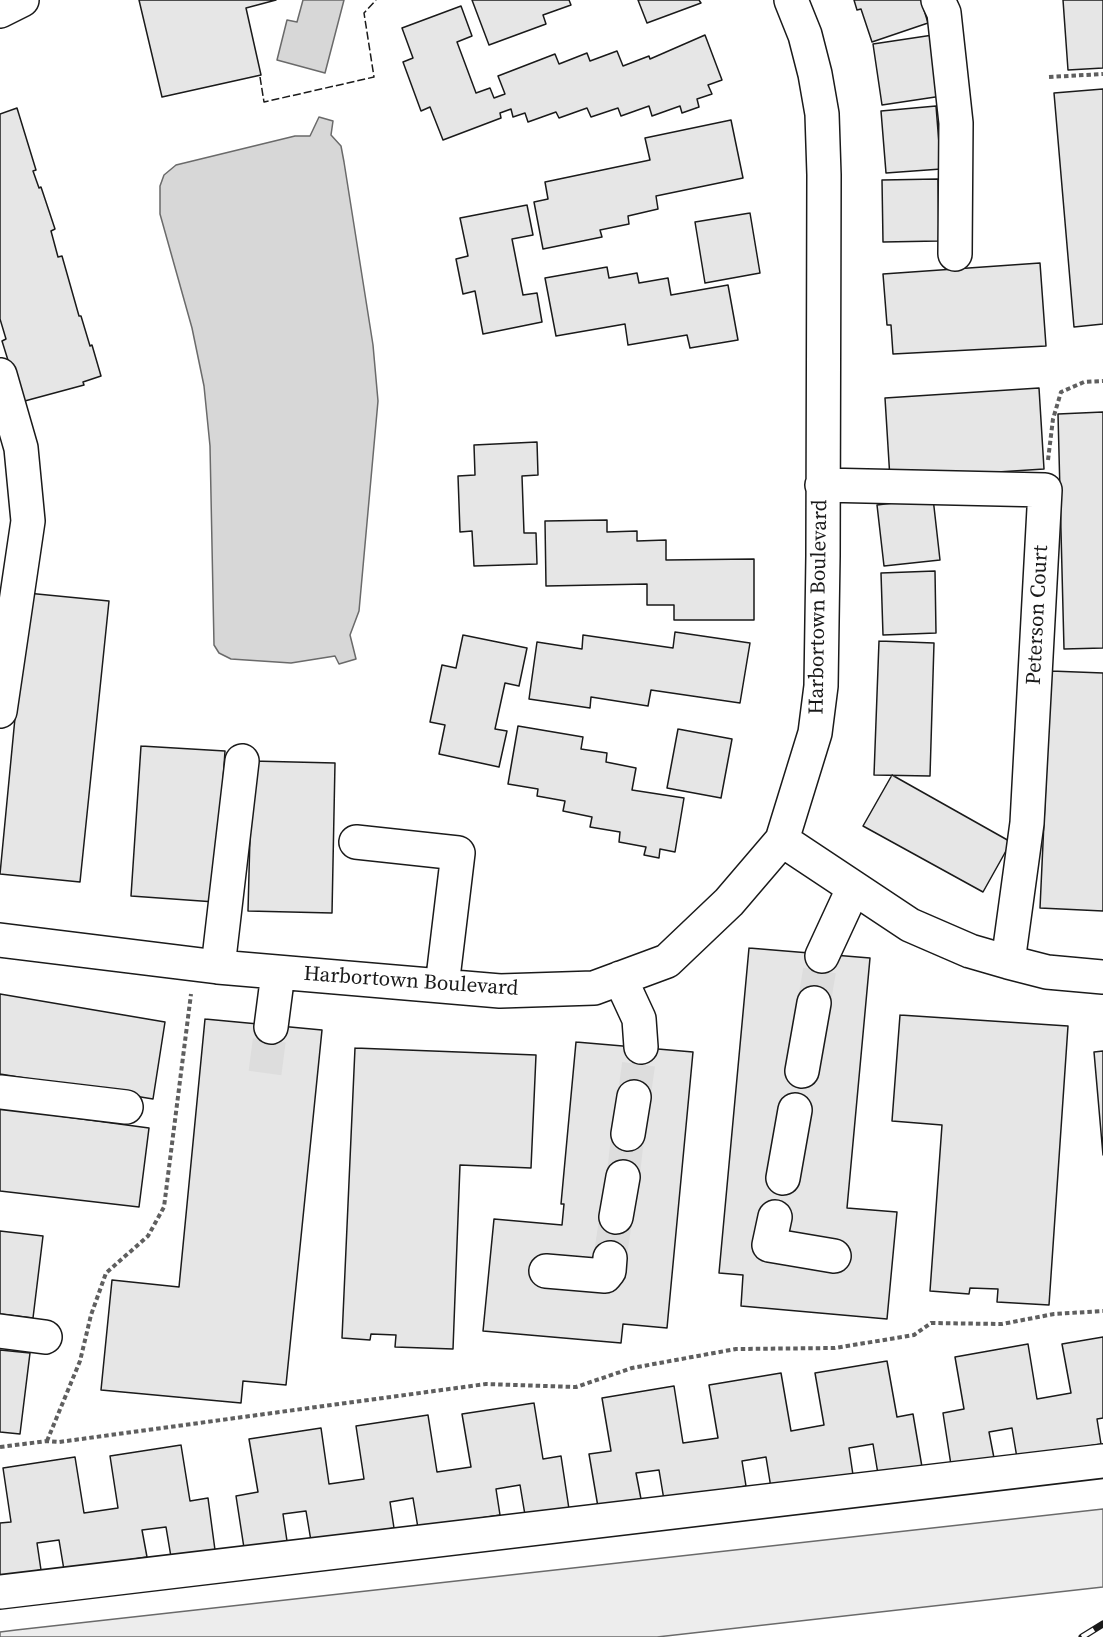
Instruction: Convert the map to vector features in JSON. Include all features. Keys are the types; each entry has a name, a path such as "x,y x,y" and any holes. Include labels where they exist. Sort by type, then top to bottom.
{"street":[{"path":"0,11 21,0"},
{"name":"Harbortown Boulevard","path":"0,940 206,966 500,991 594,988 667,961 729,902 782,840 815,733 821,686 824,175 822,114 813,64 791,0"},
{"path":"938,0 944,13 956,123 955,254"},
{"path":"0,375 21,448 28,521 0,710"},
{"path":"822,485 1045,490"},
{"name":"Peterson Court","path":"1008,962 1027,823 1045,490"},
{"path":"206,966 242,761"},
{"path":"782,840 910,925 970,951 1047,972 1103,977"},
{"path":"356,842 458,853 442,986"},
{"path":"822,956 853,889"},
{"path":"271,1027 278,972"},
{"path":"620,978 639,1019 641,1047"},
{"path":"802,1071 814,1004"},
{"path":"0,1092 126,1107"},
{"path":"628,1134 634,1097"},
{"path":"783,1178 795,1110"},
{"path":"616,1217 622,1177"},
{"path":"775,1217 769,1245 834,1256"},
{"path":"546,1271 605,1276 609,1271 610,1258"},
{"path":"0,1331 45,1337"},
{"path":"15,1590 1103,1461"}],"path":[{"path":"1049,77 1103,74"},
{"path":"1045,490 1053,419 1061,392 1084,382 1103,381"},
{"path":"47,1441 80,1361 91,1315 106,1273 148,1236 164,1207 206,966"},
{"path":"0,1447 47,1441 59,1442 486,1384 576,1387 632,1368 736,1349 835,1348 914,1335 931,1323 1002,1324 1054,1314 1103,1311"}],"shaded area":[{"path":"303,0 344,0 325,73 277,60 287,20 297,22"},
{"path":"319,117 333,121 331,135 341,146 373,345 378,401 359,611 350,635 356,659 339,664 335,656 291,663 231,659 219,653 214,645 210,446 204,386 192,328 160,214 160,186 164,175 176,165 295,136 310,136"},
{"path":"1103,1509 1103,1587 657,1637 0,1637 0,1632 16,1630"}],"building":[{"path":"139,0 276,0 246,8 261,75 162,97"},
{"path":"472,0 569,0 571,5 543,15 546,24 489,45"},
{"path":"638,0 699,0 701,3 647,23"},
{"path":"854,0 921,0 928,23 872,42 861,9 857,10"},
{"path":"1063,0 1103,0 1103,68 1068,70"},
{"path":"461,6 472,36 457,42 476,93 490,88 494,98 505,94 498,76 555,54 559,64 587,53 590,61 617,51 623,66 649,56 650,59 705,35 722,80 708,85 712,94 697,99 699,107 682,113 680,106 652,116 649,106 621,116 618,108 591,117 587,108 559,118 556,112 528,122 525,113 513,117 511,109 500,113 501,118 443,140 430,107 421,111 403,62 413,58 402,28"},
{"path":"933,35 942,96 882,105 873,44"},
{"path":"1103,89 1103,324 1074,327 1054,93"},
{"path":"936,106 941,169 886,173 881,111"},
{"path":"17,108 36,170 33,171 39,188 41,187 55,229 51,231 58,257 62,256 79,316 81,316 90,346 92,345 101,376 83,382 84,385 21,402 2,341 6,339 0,319 0,114"},
{"path":"731,120 743,178 656,196 658,209 628,216 629,224 600,230 602,237 543,249 534,202 548,199 545,182 650,160 645,138"},
{"path":"938,179 939,241 883,242 882,180"},
{"path":"527,205 533,235 512,239 523,295 537,293 542,322 483,334 475,291 463,294 456,259 468,256 460,218"},
{"path":"750,213 760,273 705,283 695,222"},
{"path":"1040,263 1046,346 893,354 891,325 887,325 883,274"},
{"path":"607,267 609,278 637,273 639,283 668,278 671,295 728,285 738,340 690,348 687,335 628,345 625,324 556,336 545,278"},
{"path":"1039,388 1044,469 890,479 885,398"},
{"path":"1103,412 1103,648 1064,649 1058,414"},
{"path":"537,442 538,475 522,476 524,533 536,533 537,564 474,566 472,531 460,532 458,476 475,475 474,445"},
{"path":"933,498 940,560 884,566 877,505"},
{"path":"607,520 607,532 637,531 637,541 666,540 666,560 754,559 754,620 674,620 674,605 647,605 647,584 546,586 545,521"},
{"path":"935,571 936,633 883,635 881,573"},
{"path":"27,593 109,601 80,882 0,874"},
{"path":"675,632 750,643 740,703 651,690 648,706 591,697 590,708 529,699 537,642 582,649 583,635 673,648"},
{"path":"463,635 527,648 519,686 505,683 495,729 507,731 499,767 439,754 445,725 430,722 442,665 456,668"},
{"path":"879,641 934,643 930,776 874,775"},
{"path":"1051,671 1103,673 1103,911 1040,908"},
{"path":"518,726 583,737 581,749 607,753 606,762 636,768 632,790 684,798 675,852 660,849 659,858 644,855 646,847 619,842 620,832 590,827 592,817 563,811 565,801 537,796 538,789 508,784"},
{"path":"678,729 732,739 721,798 667,788"},
{"path":"141,746 225,751 215,902 131,896"},
{"path":"252,761 335,763 332,913 248,911"},
{"path":"892,775 1011,842 983,892 863,826"},
{"path":"749,948 870,958 847,1208 897,1212 887,1319 741,1306 743,1275 719,1273"},
{"path":"0,994 165,1022 153,1099 0,1074"},
{"path":"900,1015 1068,1026 1049,1305 997,1302 998,1289 970,1288 969,1294 930,1291 942,1125 892,1121"},
{"path":"205,1019 322,1030 286,1385 243,1381 241,1403 101,1390 112,1280 179,1287"},
{"path":"576,1042 693,1052 667,1328 623,1324 621,1343 483,1331 494,1219 562,1225 564,1204 561,1204"},
{"path":"355,1048 536,1055 531,1168 460,1165 453,1349 395,1347 396,1335 371,1334 370,1340 342,1338"},
{"path":"1103,1051 1103,1155 1094,1052"},
{"path":"0,1108 149,1128 139,1207 0,1191"},
{"path":"0,1231 43,1236 33,1318 0,1314"},
{"path":"1103,1337 1103,1418 1097,1419 1101,1444 1017,1458 1012,1428 989,1432 994,1458 951,1465 943,1413 964,1409 955,1357 1028,1344 1037,1399 1071,1393 1062,1344"},
{"path":"0,1350 30,1353 20,1434 0,1432"},
{"path":"887,1361 897,1417 913,1414 922,1467 878,1474 873,1444 849,1448 853,1475 771,1488 766,1457 742,1461 746,1486 664,1500 659,1470 636,1473 641,1499 598,1507 589,1454 611,1451 602,1398 674,1386 683,1443 718,1438 709,1385 781,1373 791,1431 824,1425 815,1373"},
{"path":"534,1403 543,1459 561,1456 569,1509 525,1515 520,1485 496,1489 500,1515 418,1528 413,1498 390,1502 394,1528 311,1541 306,1511 283,1514 287,1541 244,1548 236,1496 258,1492 249,1439 321,1428 329,1484 364,1479 356,1426 428,1415 437,1472 471,1467 462,1414"},
{"path":"181,1445 190,1501 208,1498 215,1550 171,1557 166,1527 142,1530 147,1557 64,1570 59,1540 37,1543 41,1570 0,1577 0,1523 11,1522 3,1468 75,1457 84,1513 118,1508 110,1456"}],"tunnel":[{"path":"814,1003 822,956"},
{"path":"265,1073 271,1027"},
{"path":"634,1097 641,1047"},
{"path":"623,1177 628,1134"},
{"path":"610,1258 616,1217"}],"railway":[{"path":"1082,1637 1103,1624"}],"fence":[{"path":"260,77 264,102 374,77 364,13 376,0"}]}
